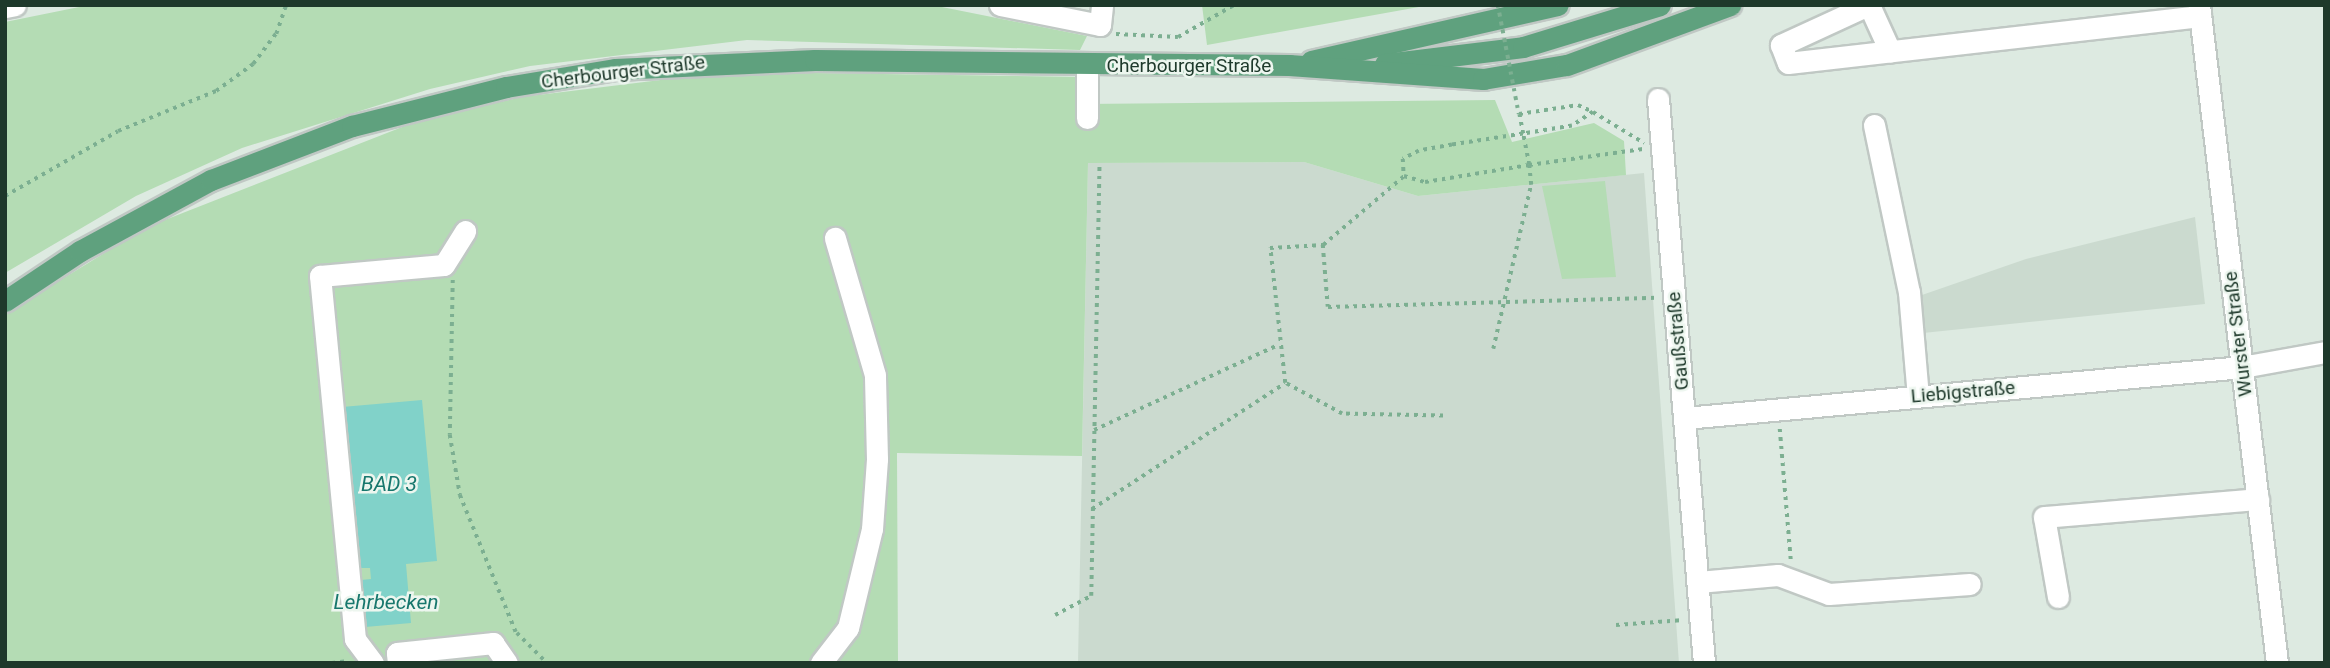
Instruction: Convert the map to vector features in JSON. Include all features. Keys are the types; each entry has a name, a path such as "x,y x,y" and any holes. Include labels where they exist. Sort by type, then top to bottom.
{"main road":[{"name":"Cherbourger Straße","path":"1289,65 1558,5"},
{"path":"1289,65 1483,54 1561,38 1660,5"},
{"name":"Cherbourger Straße","path":"5,301 80,251 223,175 352,126 506,87 723,61 1087,66 1289,65 1454,81 1512,76 1648,40 1730,5"}],"street":[{"path":"5,7 15,5"},
{"path":"1000,5 1101,15"},
{"path":"1890,51 1868,5 1781,45 1788,63 1890,51 2199,11"},
{"name":"Wurster Straße","path":"2199,11 2277,663"},
{"path":"1087,66 1087,118"},
{"name":"Gaußstraße","path":"1658,99 1704,663"},
{"path":"1874,125 1909,292 1918,396"},
{"path":"373,663 355,639 320,276 444,265 465,231"},
{"path":"821,663 848,628 872,529 877,459 875,375 835,238"},
{"name":"Liebigstraße","path":"1685,418 2242,367 2325,352"},
{"path":"2058,597 2044,517 2258,499"},
{"path":"1698,582 1778,575 1829,594 1970,584"},
{"path":"398,663 397,653 493,643 507,663"}],"path":[{"path":"5,196 118,131 216,91 253,64 276,34 286,5"},
{"path":"1101,15 1120,37 1178,37 1234,5"},
{"path":"1493,349 1508,300 1529,165 1498,5"},
{"path":"1404,176 1425,182 1652,148 1578,105 1519,114"},
{"path":"1285,383 1278,345 1270,248 1323,245 1404,176 1404,159 1419,151 1581,124 1593,112"},
{"path":"1055,615 1091,596 1099,166"},
{"path":"1323,245 1328,307 1508,300 1675,298"},
{"path":"453,265 450,435 460,495 516,632 547,663"},
{"path":"1094,430 1278,345"},
{"path":"1092,509 1285,383"},
{"path":"1285,383 1342,414 1443,416"},
{"path":"1778,409 1792,580"},
{"path":"1616,625 1701,619"},
{"path":"493,643 516,632"}],"shaded area":[{"path":"1304,162 1418,196 1644,173 1679,663 1078,663 1088,163"},
{"path":"2195,217 2205,304 1923,333 1922,295 2026,259"}],"green space":[{"path":"89,5 932,5 1087,36 1080,50 747,40 530,66 430,89 242,148 136,196 5,273 5,22"},
{"path":"1202,5 1430,5 1207,45"},
{"path":"813,73 1082,77 1083,104 1495,100 1512,142 1594,123 1624,141 1626,175 1418,196 1304,162 1088,163 1082,456 897,453 898,663 5,663 5,314 147,227 415,122 522,97 685,77"},
{"path":"1605,181 1616,277 1562,279 1542,186"}],"water":[{"name":"BAD 3","path":"422,400 437,561 406,564 411,623 365,627 361,580 371,579 370,568 357,568 342,407"}],"water label":[{"name":"Lehrbecken","path":"386,602"}]}
